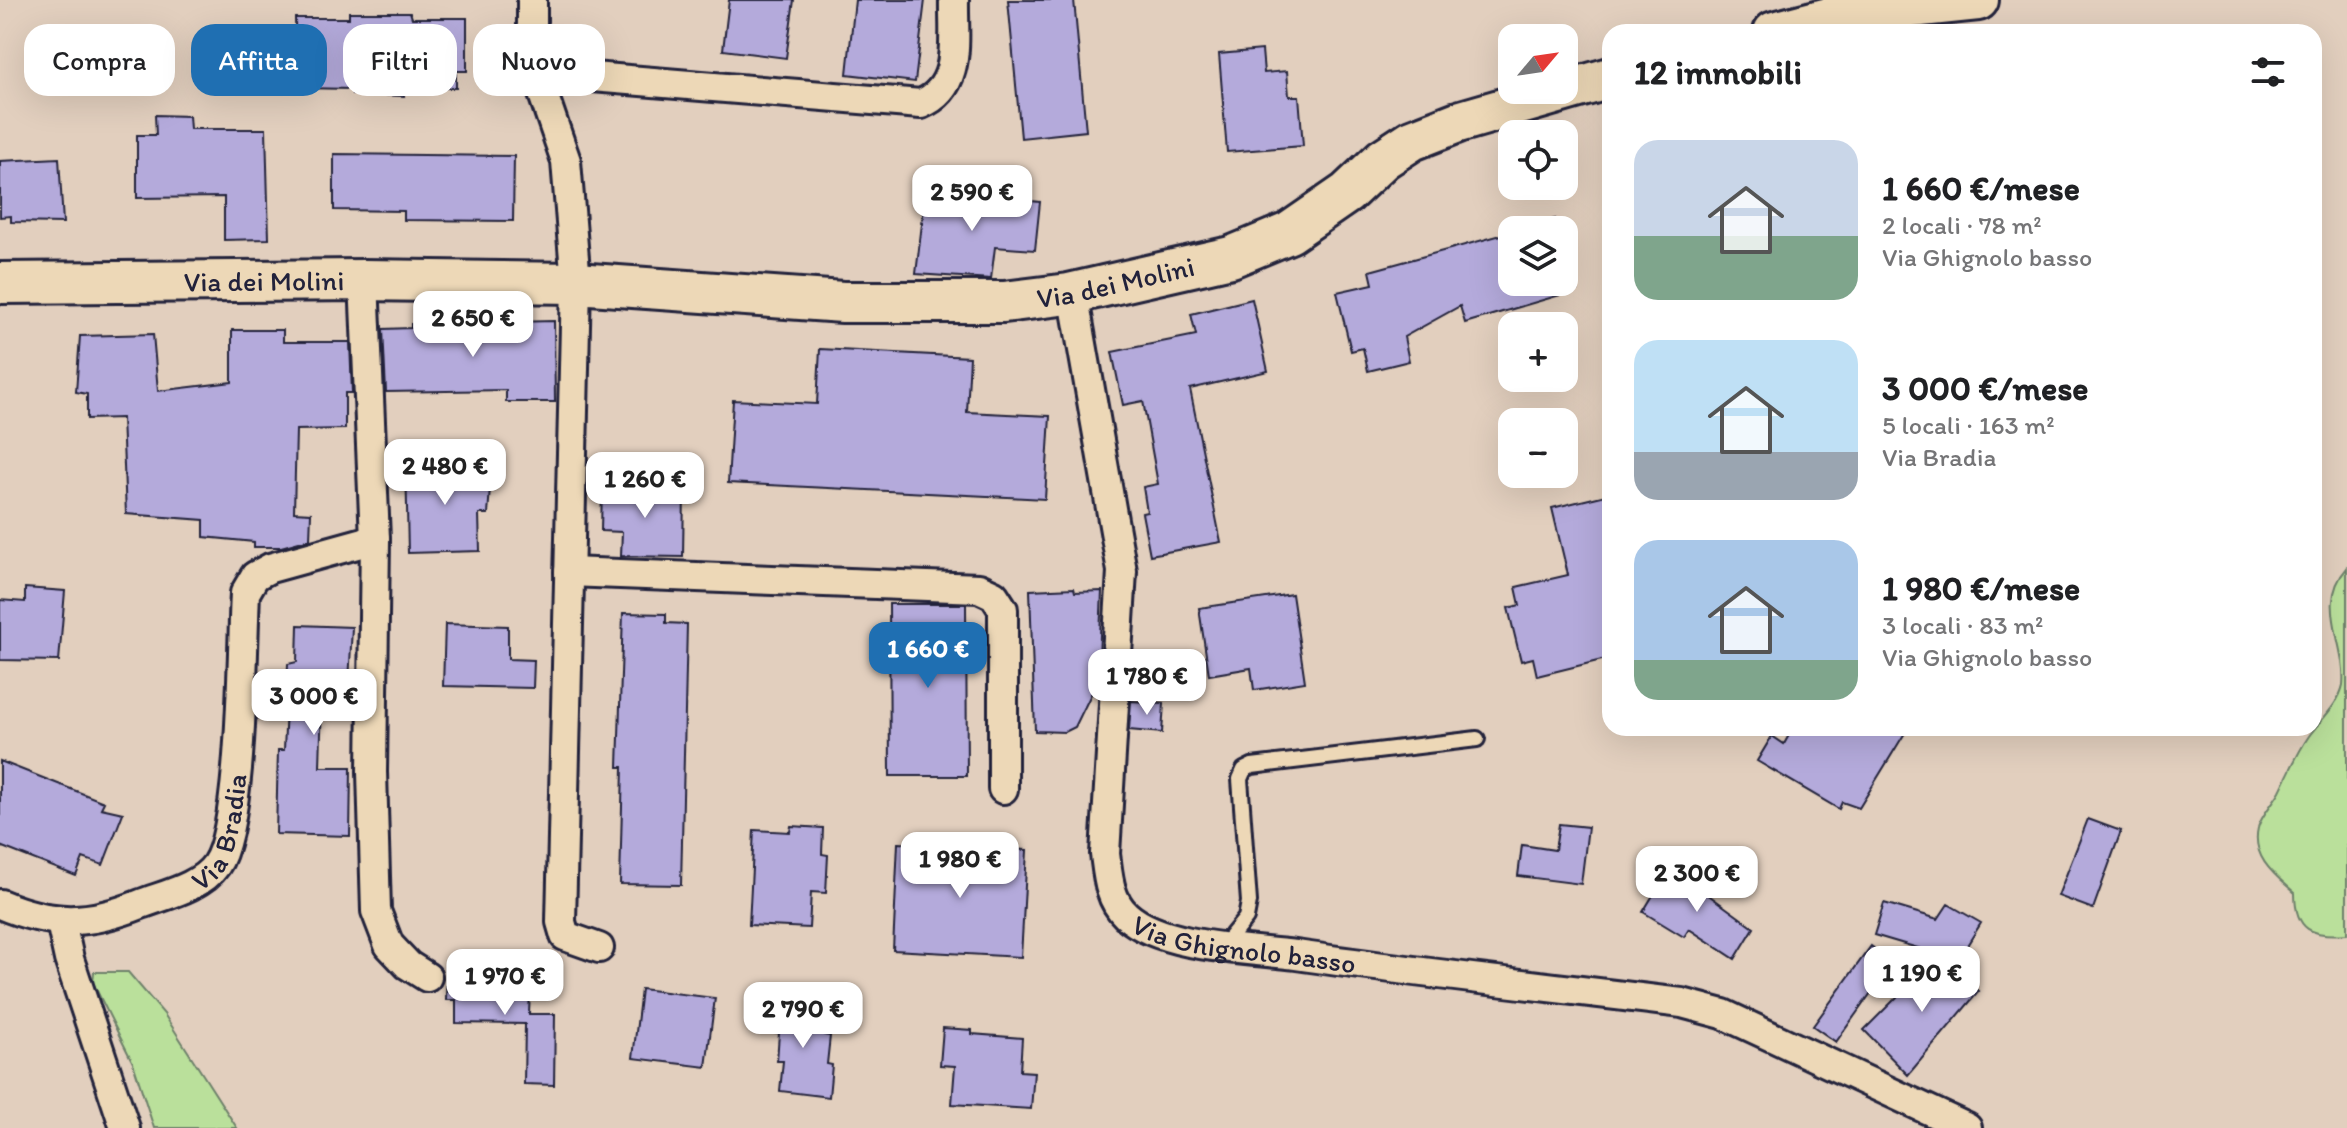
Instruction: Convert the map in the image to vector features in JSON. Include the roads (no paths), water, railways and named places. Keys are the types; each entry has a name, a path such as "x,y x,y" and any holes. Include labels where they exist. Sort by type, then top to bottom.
{"street":[{"path":"532,0 532,24"},
{"path":"605,78 921,104 935,98 946,86 952,69 954,0"},
{"path":"1805,24 1844,14 1978,0"},
{"name":"Via dei Molini","path":"0,283 364,280 576,283 843,302 1004,302 1069,294 1231,257 1289,233 1347,193 1383,159 1412,140 1458,122 1602,80"},
{"path":"544,96 566,161 576,283 561,922 565,936 599,948"},
{"path":"364,280 375,539 372,772 376,911 389,945 408,965 427,977"},
{"name":"Via Ghignolo basso","path":"1069,294 1076,310 1122,571 1105,854 1110,890 1126,915 1151,930 1197,942 1428,974 1682,1003 1723,1014 1967,1128"},
{"name":"Via Bradia","path":"0,904 61,922 110,916 194,883 216,866 228,836 245,593 255,576 270,568 375,539"},
{"path":"569,572 979,588 994,595 1003,609 1003,789"},
{"path":"61,922 69,959 125,1128"}],"lane":[{"path":"1224,945 1246,918 1249,902 1240,779 1244,770 1252,766 1477,739"}]}
